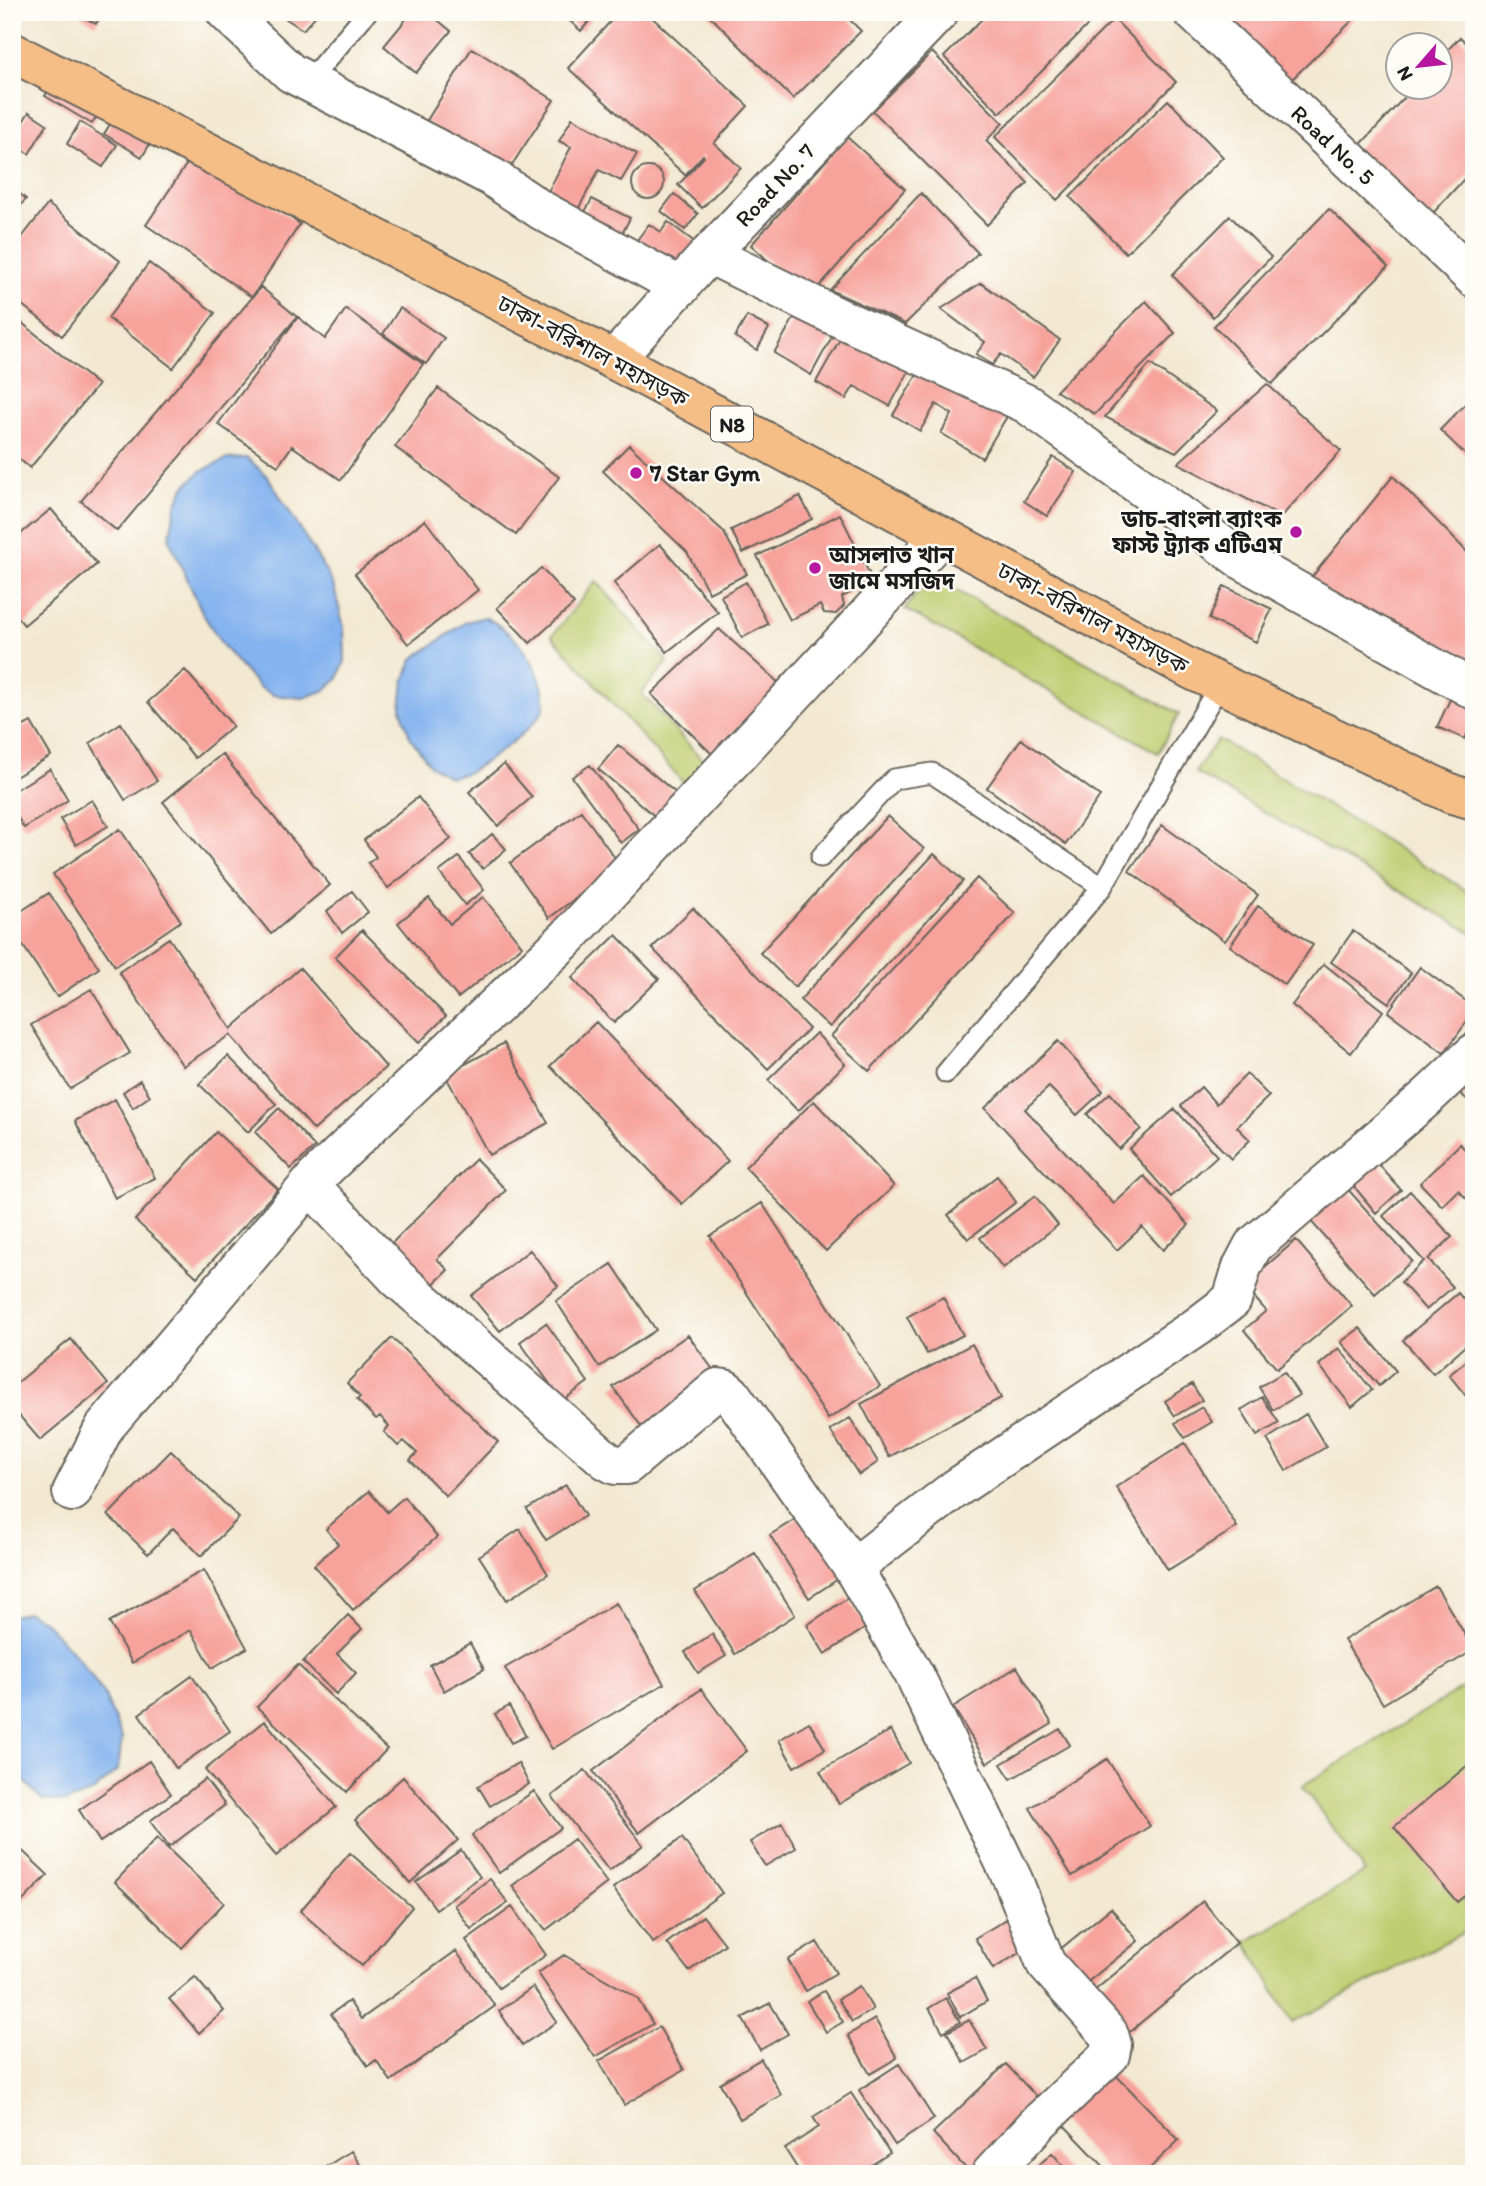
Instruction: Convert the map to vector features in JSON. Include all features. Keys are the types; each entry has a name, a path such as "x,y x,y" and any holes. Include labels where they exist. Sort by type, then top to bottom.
{"highway":[{"name":"ঢাকা-বরিশাল মহাসড়ক","path":"12,52 614,360 1220,684 1466,803"}],"street":[{"path":"226,12 291,73 492,177 541,210 681,286"},
{"name":"Road No. 7","path":"614,360 710,253 939,12"},
{"name":"Road No. 5","path":"1192,12 1474,278"},
{"path":"710,253 829,313 1027,404 1242,560 1474,690"},
{"path":"72,1492 104,1428 326,1167 568,937 941,536"},
{"path":"853,1568 955,1489 1198,1326 1232,1300 1242,1267 1253,1246 1425,1099 1474,1053"},
{"path":"310,1185 398,1279 615,1465 626,1465 719,1388 725,1389 853,1568 915,1676 1013,1880 1046,1964 1109,2034 1112,2045 1110,2055 1039,2122 991,2174"}],"lane":[{"path":"308,82 367,12"},
{"path":"946,1073 1102,887 1220,684"},
{"path":"821,857 894,779 932,772 1102,887"}],"green space":[{"path":"930,576 1179,714 1158,753 905,609"},
{"path":"596,581 668,662 641,693 711,769 689,789 552,636"},
{"path":"1218,739 1474,895 1474,934 1195,772"},
{"path":"1474,1681 1474,1927 1292,2023 1246,1942 1365,1872 1302,1786"}],"water":[{"path":"247,458 268,477 321,563 334,587 344,628 345,661 337,680 323,691 303,698 273,695 259,687 223,646 203,614 169,539 176,506 184,487 201,471 227,459"},
{"path":"485,617 504,629 528,655 542,686 545,705 524,733 501,751 471,771 450,777 431,766 410,737 401,709 404,681 413,659 466,622"},
{"path":"28,1612 47,1623 83,1664 105,1696 122,1738 118,1770 94,1791 67,1802 42,1800 26,1783 12,1759 12,1616"}],"building":[{"path":"74,12 103,12 96,24"},
{"path":"276,12 319,12 303,30"},
{"path":"412,12 428,12 451,31 416,73 384,46"},
{"path":"560,12 597,12 581,31"},
{"path":"619,12 646,12 748,106 714,143 741,168 702,208 678,185 703,155 685,175 568,68"},
{"path":"706,12 842,12 861,31 793,99"},
{"path":"989,12 1101,12 1000,113 944,57"},
{"path":"1232,12 1361,12 1283,88 1218,27"},
{"path":"1114,19 1176,82 1057,200 995,137"},
{"path":"1460,37 1474,50 1474,168 1424,223 1351,155 1400,102 1454,102 1454,43"},
{"path":"472,48 554,100 506,174 426,122"},
{"path":"932,52 1003,123 986,141 1028,183 987,225 873,111"},
{"path":"58,76 104,105 92,124 45,96"},
{"path":"1168,100 1223,157 1126,253 1070,197"},
{"path":"120,108 157,132 142,157 104,134"},
{"path":"29,112 47,124 29,154 12,144 12,139"},
{"path":"572,118 637,154 621,181 599,170 576,213 546,196 571,147 559,141"},
{"path":"80,122 117,145 103,167 67,144"},
{"path":"847,137 905,189 809,298 751,245"},
{"path":"194,153 300,224 252,297 146,225"},
{"path":"648,167 659,172 664,183 659,194 648,199 637,194 632,183 637,172"},
{"path":"12,187 26,199 12,216"},
{"path":"921,193 978,253 905,324 830,290"},
{"path":"674,194 698,214 685,230 661,211"},
{"path":"592,199 630,218 617,244 578,224"},
{"path":"48,204 120,261 62,336 12,297 12,250"},
{"path":"1329,209 1388,267 1272,384 1214,326"},
{"path":"1230,216 1271,257 1213,317 1172,275"},
{"path":"668,222 696,243 673,274 634,244 649,224 661,232"},
{"path":"149,263 215,313 173,368 108,318"},
{"path":"981,283 1060,340 1033,377 1001,354 992,365 976,354 985,342 941,309"},
{"path":"261,287 297,317 117,531 81,501"},
{"path":"1146,301 1175,333 1095,414 1056,391"},
{"path":"400,308 444,338 426,364 383,334"},
{"path":"346,309 423,364 341,480 292,446 278,466 218,424 298,317 325,339"},
{"path":"747,316 769,328 757,350 735,337"},
{"path":"795,316 832,337 811,375 774,353"},
{"path":"16,318 98,385 30,468 12,453 12,323"},
{"path":"844,332 910,369 890,406 854,386 846,399 816,382"},
{"path":"924,363 1009,413 982,458 941,433 952,414 936,404 920,431 893,415"},
{"path":"1150,364 1217,411 1176,452 1105,417"},
{"path":"1267,384 1341,451 1281,517 1178,463"},
{"path":"438,388 559,477 516,535 395,447"},
{"path":"1474,395 1474,463 1440,430"},
{"path":"629,445 723,531 747,574 709,593 687,552 603,471"},
{"path":"1053,457 1076,472 1047,516 1024,501"},
{"path":"1393,476 1474,559 1474,655 1462,668 1307,583"},
{"path":"800,496 812,519 743,553 731,530"},
{"path":"51,509 97,564 24,625 12,611 12,541"},
{"name":"আসলাত খান জামে মসজিদ","path":"840,514 873,581 842,597 844,606 836,614 824,613 820,605 790,620 757,556"},
{"path":"425,520 478,590 408,644 355,574"},
{"path":"660,544 718,612 667,652 614,583"},
{"path":"541,568 574,604 530,643 497,608"},
{"path":"746,582 768,624 742,638 721,596"},
{"path":"1224,586 1272,609 1256,642 1209,619"},
{"path":"719,629 781,685 712,754 651,694"},
{"path":"185,670 233,726 195,758 148,702"},
{"path":"1454,691 1474,700 1474,720 1465,739 1437,727"},
{"path":"31,722 51,756 12,779 12,732"},
{"path":"121,723 157,781 125,800 90,743"},
{"path":"1021,739 1100,796 1066,844 987,788"},
{"path":"618,745 677,794 657,818 598,769"},
{"path":"222,754 330,885 271,934 163,802"},
{"path":"504,764 532,797 498,826 469,792"},
{"path":"590,765 639,829 621,843 572,777"},
{"path":"50,769 68,800 24,828 12,808 12,792"},
{"path":"418,797 451,839 388,888 368,863 376,857 364,840"},
{"path":"92,800 108,826 76,845 60,819"},
{"path":"581,811 620,865 549,918 510,863"},
{"path":"888,816 924,849 795,987 760,953"},
{"path":"1162,825 1258,895 1225,941 1129,871"},
{"path":"120,829 181,921 115,966 53,874"},
{"path":"492,834 506,849 483,869 469,854"},
{"path":"934,854 963,881 830,1027 800,1000"},
{"path":"459,857 484,890 465,905 439,872"},
{"path":"977,878 1015,913 869,1071 831,1036"},
{"path":"352,891 368,912 342,933 327,911"},
{"path":"49,893 99,968 57,997 12,929 12,917"},
{"path":"483,897 522,946 458,998 398,923 429,898 450,924"},
{"path":"1258,906 1313,945 1285,985 1230,946"},
{"path":"693,908 809,1029 768,1069 652,948"},
{"path":"362,930 446,1016 419,1043 335,957"},
{"path":"1353,931 1411,973 1389,1003 1331,962"},
{"path":"616,935 659,979 614,1023 572,978"},
{"path":"169,938 231,1029 300,968 386,1067 314,1130 230,1035 183,1066 119,972"},
{"path":"1324,964 1383,1011 1351,1053 1292,1005"},
{"path":"1420,967 1474,1007 1474,1012 1444,1053 1388,1012"},
{"path":"91,989 130,1053 70,1089 31,1025"},
{"path":"596,1022 728,1161 682,1204 550,1066"},
{"path":"816,1033 845,1064 798,1111 768,1080"},
{"path":"1058,1041 1103,1091 1077,1115 1049,1087 1025,1109 1114,1204 1144,1176 1189,1225 1163,1250 1142,1227 1117,1250 985,1108"},
{"path":"504,1043 548,1123 489,1155 445,1075"},
{"path":"228,1056 276,1104 248,1132 199,1084"},
{"path":"1474,1068 1474,1105 1456,1090"},
{"path":"1247,1074 1269,1096 1237,1127 1250,1140 1231,1159 1181,1106 1201,1087 1216,1104"},
{"path":"140,1080 150,1096 133,1108 123,1092"},
{"path":"1110,1093 1141,1129 1119,1149 1087,1114"},
{"path":"115,1099 155,1178 115,1198 75,1121"},
{"path":"814,1101 894,1186 826,1251 745,1167"},
{"path":"279,1108 315,1147 291,1169 255,1132"},
{"path":"1175,1109 1217,1156 1171,1197 1129,1149"},
{"path":"216,1132 278,1189 197,1277 135,1220"},
{"path":"1460,1144 1474,1159 1474,1206 1458,1190 1442,1206 1420,1183"},
{"path":"1367,1151 1401,1190 1376,1213 1343,1173"},
{"path":"476,1159 506,1190 437,1259 448,1270 425,1292 384,1251"},
{"path":"997,1176 1016,1202 968,1239 948,1215"},
{"path":"1345,1186 1412,1261 1375,1294 1309,1219"},
{"path":"1410,1191 1452,1237 1428,1259 1453,1287 1426,1310 1401,1282 1424,1261 1383,1216"},
{"path":"1035,1196 1058,1225 1003,1268 980,1238"},
{"path":"762,1203 880,1386 828,1419 710,1236"},
{"path":"1296,1240 1352,1306 1277,1369 1244,1330 1266,1311 1244,1285"},
{"path":"530,1250 558,1286 500,1331 471,1296"},
{"path":"612,1264 656,1330 599,1367 556,1301"},
{"path":"1474,1289 1474,1338 1433,1374 1403,1340 1458,1293 1463,1299"},
{"path":"943,1297 963,1335 927,1354 907,1317"},
{"path":"546,1323 588,1382 562,1401 520,1342"},
{"path":"1360,1328 1396,1371 1379,1386 1341,1342"},
{"path":"688,1335 719,1378 644,1430 613,1387"},
{"path":"392,1338 498,1442 446,1496 410,1460 417,1453 404,1441 398,1446 384,1432 389,1426 380,1416 376,1419 357,1400 360,1397 347,1383"},
{"path":"71,1339 108,1384 40,1440 12,1407 12,1387"},
{"path":"972,1344 1001,1398 889,1457 861,1404"},
{"path":"1339,1348 1372,1390 1352,1407 1319,1365"},
{"path":"1474,1355 1474,1406 1449,1375"},
{"path":"1284,1372 1299,1395 1273,1410 1259,1387"},
{"path":"1192,1384 1202,1400 1175,1416 1165,1401"},
{"path":"1262,1397 1279,1423 1257,1436 1241,1410"},
{"path":"1202,1407 1212,1422 1185,1438 1175,1423"},
{"path":"1306,1414 1326,1447 1286,1471 1267,1439"},
{"path":"850,1418 878,1462 859,1475 830,1430"},
{"path":"1185,1443 1237,1527 1168,1570 1116,1487"},
{"path":"171,1451 239,1518 201,1556 173,1528 148,1554 108,1515"},
{"path":"566,1485 585,1516 546,1540 527,1509"},
{"path":"369,1491 387,1512 404,1497 437,1537 353,1610 314,1565 338,1544 326,1529"},
{"path":"810,1510 849,1572 809,1598 770,1535"},
{"path":"520,1529 548,1574 507,1600 479,1556"},
{"path":"755,1553 795,1615 735,1654 695,1591"},
{"path":"204,1570 247,1648 212,1668 191,1630 132,1663 109,1622"},
{"path":"1436,1586 1474,1650 1383,1704 1344,1640"},
{"path":"848,1598 867,1627 825,1654 807,1625"},
{"path":"616,1603 664,1684 552,1749 505,1668"},
{"path":"348,1615 362,1629 337,1654 356,1673 336,1694 303,1662"},
{"path":"712,1634 726,1656 698,1673 685,1652"},
{"path":"470,1643 484,1669 444,1691 430,1665"},
{"path":"298,1665 387,1749 347,1792 257,1707"},
{"path":"1017,1667 1052,1724 987,1763 953,1707"},
{"path":"192,1676 230,1731 176,1768 139,1714"},
{"path":"701,1689 747,1751 639,1833 593,1771"},
{"path":"509,1706 526,1736 511,1743 495,1714"},
{"path":"265,1721 336,1807 276,1856 205,1770"},
{"path":"809,1722 825,1749 794,1767 779,1740"},
{"path":"1060,1729 1070,1745 1011,1779 1001,1764"},
{"path":"891,1730 909,1763 839,1804 820,1771"},
{"path":"1107,1759 1150,1826 1072,1876 1030,1808"},
{"path":"1474,1760 1474,1888 1457,1902 1394,1827"},
{"path":"149,1761 171,1794 100,1842 79,1810"},
{"path":"518,1763 529,1784 490,1806 478,1786"},
{"path":"585,1770 643,1845 609,1871 552,1796"},
{"path":"403,1777 458,1840 410,1883 355,1820"},
{"path":"205,1779 225,1805 169,1847 150,1821"},
{"path":"534,1791 561,1828 499,1873 472,1835"},
{"path":"782,1823 796,1848 765,1866 750,1842"},
{"path":"157,1838 224,1903 182,1948 115,1882"},
{"path":"682,1838 722,1893 653,1943 613,1888"},
{"path":"574,1839 607,1883 546,1930 512,1886"},
{"path":"12,1841 48,1875 19,1905 12,1899"},
{"path":"461,1850 480,1877 436,1909 416,1882"},
{"path":"350,1853 412,1907 362,1966 300,1911"},
{"path":"490,1879 508,1903 471,1929 454,1905"},
{"path":"1203,1901 1237,1943 1128,2033 1094,1991"},
{"path":"512,1907 546,1955 499,1988 466,1940"},
{"path":"1111,1908 1138,1941 1085,1984 1058,1951"},
{"path":"703,1916 725,1944 689,1971 667,1943"},
{"path":"1007,1919 1024,1950 993,1969 975,1938"},
{"path":"817,1942 836,1973 806,1991 788,1960"},
{"path":"456,1951 495,2006 391,2081 376,2060 368,2066 331,2014 349,2001 361,2019"},
{"path":"564,1955 637,1998 653,2024 595,2057 538,1973"},
{"path":"195,1977 224,2011 199,2033 169,1999"},
{"path":"975,1978 987,2001 960,2017 947,1993"},
{"path":"859,1986 873,2009 852,2022 838,1999"},
{"path":"533,1987 557,2022 522,2045 499,2011"},
{"path":"824,1991 843,2022 826,2032 807,2001"},
{"path":"946,1998 960,2022 943,2032 929,2008"},
{"path":"770,2003 788,2034 760,2050 742,2018"},
{"path":"875,2019 897,2058 870,2074 848,2035"},
{"path":"969,2020 987,2050 964,2063 947,2032"},
{"path":"659,2027 684,2070 624,2105 599,2061"},
{"path":"761,2059 781,2095 740,2119 720,2083"},
{"path":"899,2064 934,2119 895,2145 859,2090"},
{"path":"1006,2064 1043,2104 971,2174 933,2133"},
{"path":"1109,2068 1179,2140 1144,2174 1111,2174 1058,2119"},
{"path":"851,2093 890,2153 857,2174 801,2174 785,2149 819,2127 813,2117"},
{"path":"351,2151 366,2174 314,2174"},
{"path":"1052,2153 1071,2174 1029,2174"}],"place":[{"name":"7 Star Gym","path":"636,473"},
{"name":"ডাচ-বাংলা ব্যাংক ফাস্ট ট্র্যাক এটিএম","path":"1296,532"},
{"name":"আসলাত খান জামে মসজিদ","path":"815,568"}]}
